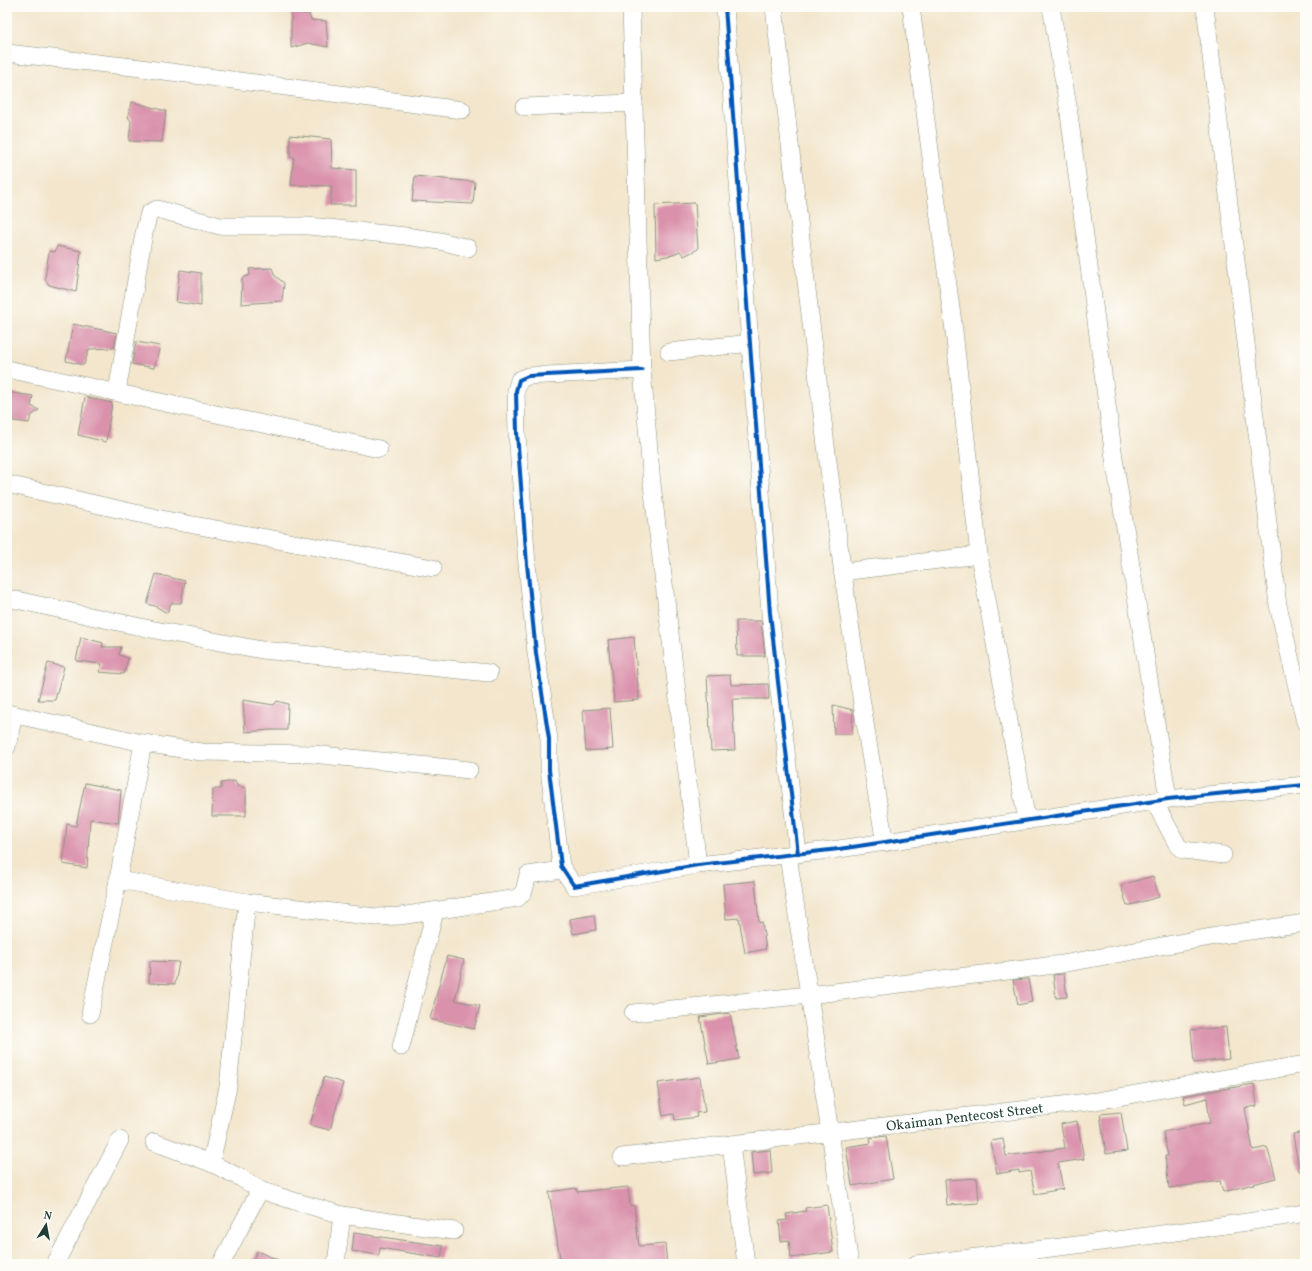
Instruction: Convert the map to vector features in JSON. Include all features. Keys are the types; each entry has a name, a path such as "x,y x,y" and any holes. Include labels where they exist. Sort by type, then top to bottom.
{"street":[{"path":"631,7 642,370 652,484 698,866"},
{"path":"725,7 770,613 793,855 809,995 850,1264"},
{"path":"774,7 842,572 863,714 885,843"},
{"path":"911,7 954,330 979,555 1027,821"},
{"path":"1051,7 1072,138 1161,800 1178,846 1183,850 1191,852 1223,855"},
{"path":"1205,7 1278,604 1305,722"},
{"path":"7,53 133,67 462,110"},
{"path":"524,107 634,103"},
{"path":"117,392 144,233 149,213 152,211 157,210 220,226 309,226 405,236 440,241 468,248"},
{"path":"670,352 751,343"},
{"path":"7,369 379,449"},
{"path":"642,370 528,376 519,380 516,391 517,433 527,564 536,653 549,739 549,770 558,870 574,886 698,866 885,843 1161,800 1305,785"},
{"path":"7,484 166,520 432,568"},
{"path":"842,572 979,555"},
{"path":"7,598 150,629 262,650 489,673"},
{"path":"7,746 11,714 142,743 202,752 242,755 312,754 469,770"},
{"path":"90,1014 118,880 142,743"},
{"path":"118,880 247,902 376,917 434,911 518,898 524,891 528,875 558,870"},
{"path":"211,1164 228,1087 247,902"},
{"path":"401,1047 434,911"},
{"path":"634,1013 809,995 1062,964 1222,934 1305,923"},
{"name":"Okaiman Pentecost Street","path":"622,1157 1096,1101 1305,1064"},
{"path":"55,1264 120,1140"},
{"path":"154,1142 211,1164 241,1178 260,1190 342,1215 454,1231"},
{"path":"731,1144 746,1264"},
{"path":"221,1264 260,1190"},
{"path":"916,1264 1107,1242 1240,1224 1305,1213"},
{"path":"336,1264 342,1215"}],"building":[{"path":"291,12 309,14 311,20 326,21 328,47 308,43 291,48"},
{"path":"132,102 166,111 162,142 129,141 131,121 128,117"},
{"path":"290,135 331,139 332,168 356,170 356,205 330,205 332,186 291,185 294,157 290,157"},
{"path":"415,176 475,182 473,204 412,201"},
{"path":"695,203 698,249 684,256 680,251 673,255 656,258 655,205"},
{"path":"57,246 81,251 76,292 49,285 45,279 49,251 55,252"},
{"path":"272,268 275,276 284,283 282,301 241,304 242,278 250,275 249,269"},
{"path":"180,270 201,273 201,306 176,302"},
{"path":"73,324 117,333 114,348 89,349 84,365 66,361"},
{"path":"136,342 160,346 154,368 132,364"},
{"path":"7,392 33,396 31,406 39,410 31,416 29,423 7,420"},
{"path":"85,397 112,403 106,442 78,435"},
{"path":"156,574 185,581 181,603 171,603 167,613 155,606 147,604"},
{"path":"736,621 761,621 765,656 737,656"},
{"path":"81,637 103,643 102,647 121,647 119,655 128,658 124,674 99,672 102,664 76,661"},
{"path":"634,637 639,700 614,702 608,640"},
{"path":"48,663 64,667 55,700 38,700"},
{"path":"730,675 731,685 768,684 769,699 732,699 735,750 711,751 707,676"},
{"path":"243,700 274,705 277,701 288,704 287,730 245,732"},
{"path":"833,705 853,710 852,734 834,734"},
{"path":"610,708 613,749 586,751 583,710"},
{"path":"235,781 237,786 246,788 246,816 212,816 213,789 221,789 221,783"},
{"path":"85,783 121,790 118,823 90,819 87,868 63,864 67,824 76,826"},
{"path":"1153,876 1159,897 1127,906 1121,885"},
{"path":"755,881 759,923 762,922 766,949 745,953 739,918 726,919 723,884"},
{"path":"594,915 596,930 573,934 570,919"},
{"path":"447,956 464,960 455,1000 480,1006 474,1029 430,1019"},
{"path":"150,961 179,962 175,984 149,983"},
{"path":"1064,974 1067,997 1056,998 1053,975"},
{"path":"1028,979 1032,1002 1018,1005 1013,980"},
{"path":"730,1013 739,1059 709,1064 700,1017"},
{"path":"1226,1027 1229,1059 1194,1063 1191,1030"},
{"path":"324,1077 343,1083 330,1130 310,1125"},
{"path":"700,1077 705,1112 696,1113 697,1117 675,1120 674,1114 663,1116 658,1083"},
{"path":"1254,1084 1257,1106 1245,1108 1253,1150 1267,1147 1276,1178 1223,1192 1220,1181 1169,1188 1165,1156 1168,1156 1163,1132 1210,1123 1207,1098 1185,1104 1183,1096"},
{"path":"1121,1112 1127,1151 1106,1154 1100,1114"},
{"path":"1077,1121 1084,1159 1058,1163 1063,1189 1035,1194 1030,1171 1019,1173 1019,1170 997,1174 991,1141 1003,1139 1006,1156 1065,1148 1061,1124"},
{"path":"1305,1132 1305,1171 1299,1171 1293,1134"},
{"path":"886,1136 893,1179 852,1186 846,1147 871,1143 870,1138"},
{"path":"770,1150 772,1173 753,1175 751,1152"},
{"path":"977,1178 979,1203 947,1205 945,1180"},
{"path":"628,1187 630,1206 634,1205 639,1246 665,1244 667,1264 561,1264 549,1192 576,1188 577,1192"},
{"path":"827,1205 833,1252 791,1258 789,1240 781,1241 779,1221 787,1220 786,1214 806,1211 805,1208"},
{"path":"354,1233 443,1246 441,1258 380,1248 379,1255 352,1251"},
{"path":"257,1251 287,1264 251,1264"}],"cycle path":[{"path":"725,7 770,613 798,854"},
{"path":"642,370 528,376 519,380 516,391 517,433 527,564 536,653 549,739 549,770 561,866 574,886 698,865 839,849 1168,799 1305,785"}]}
